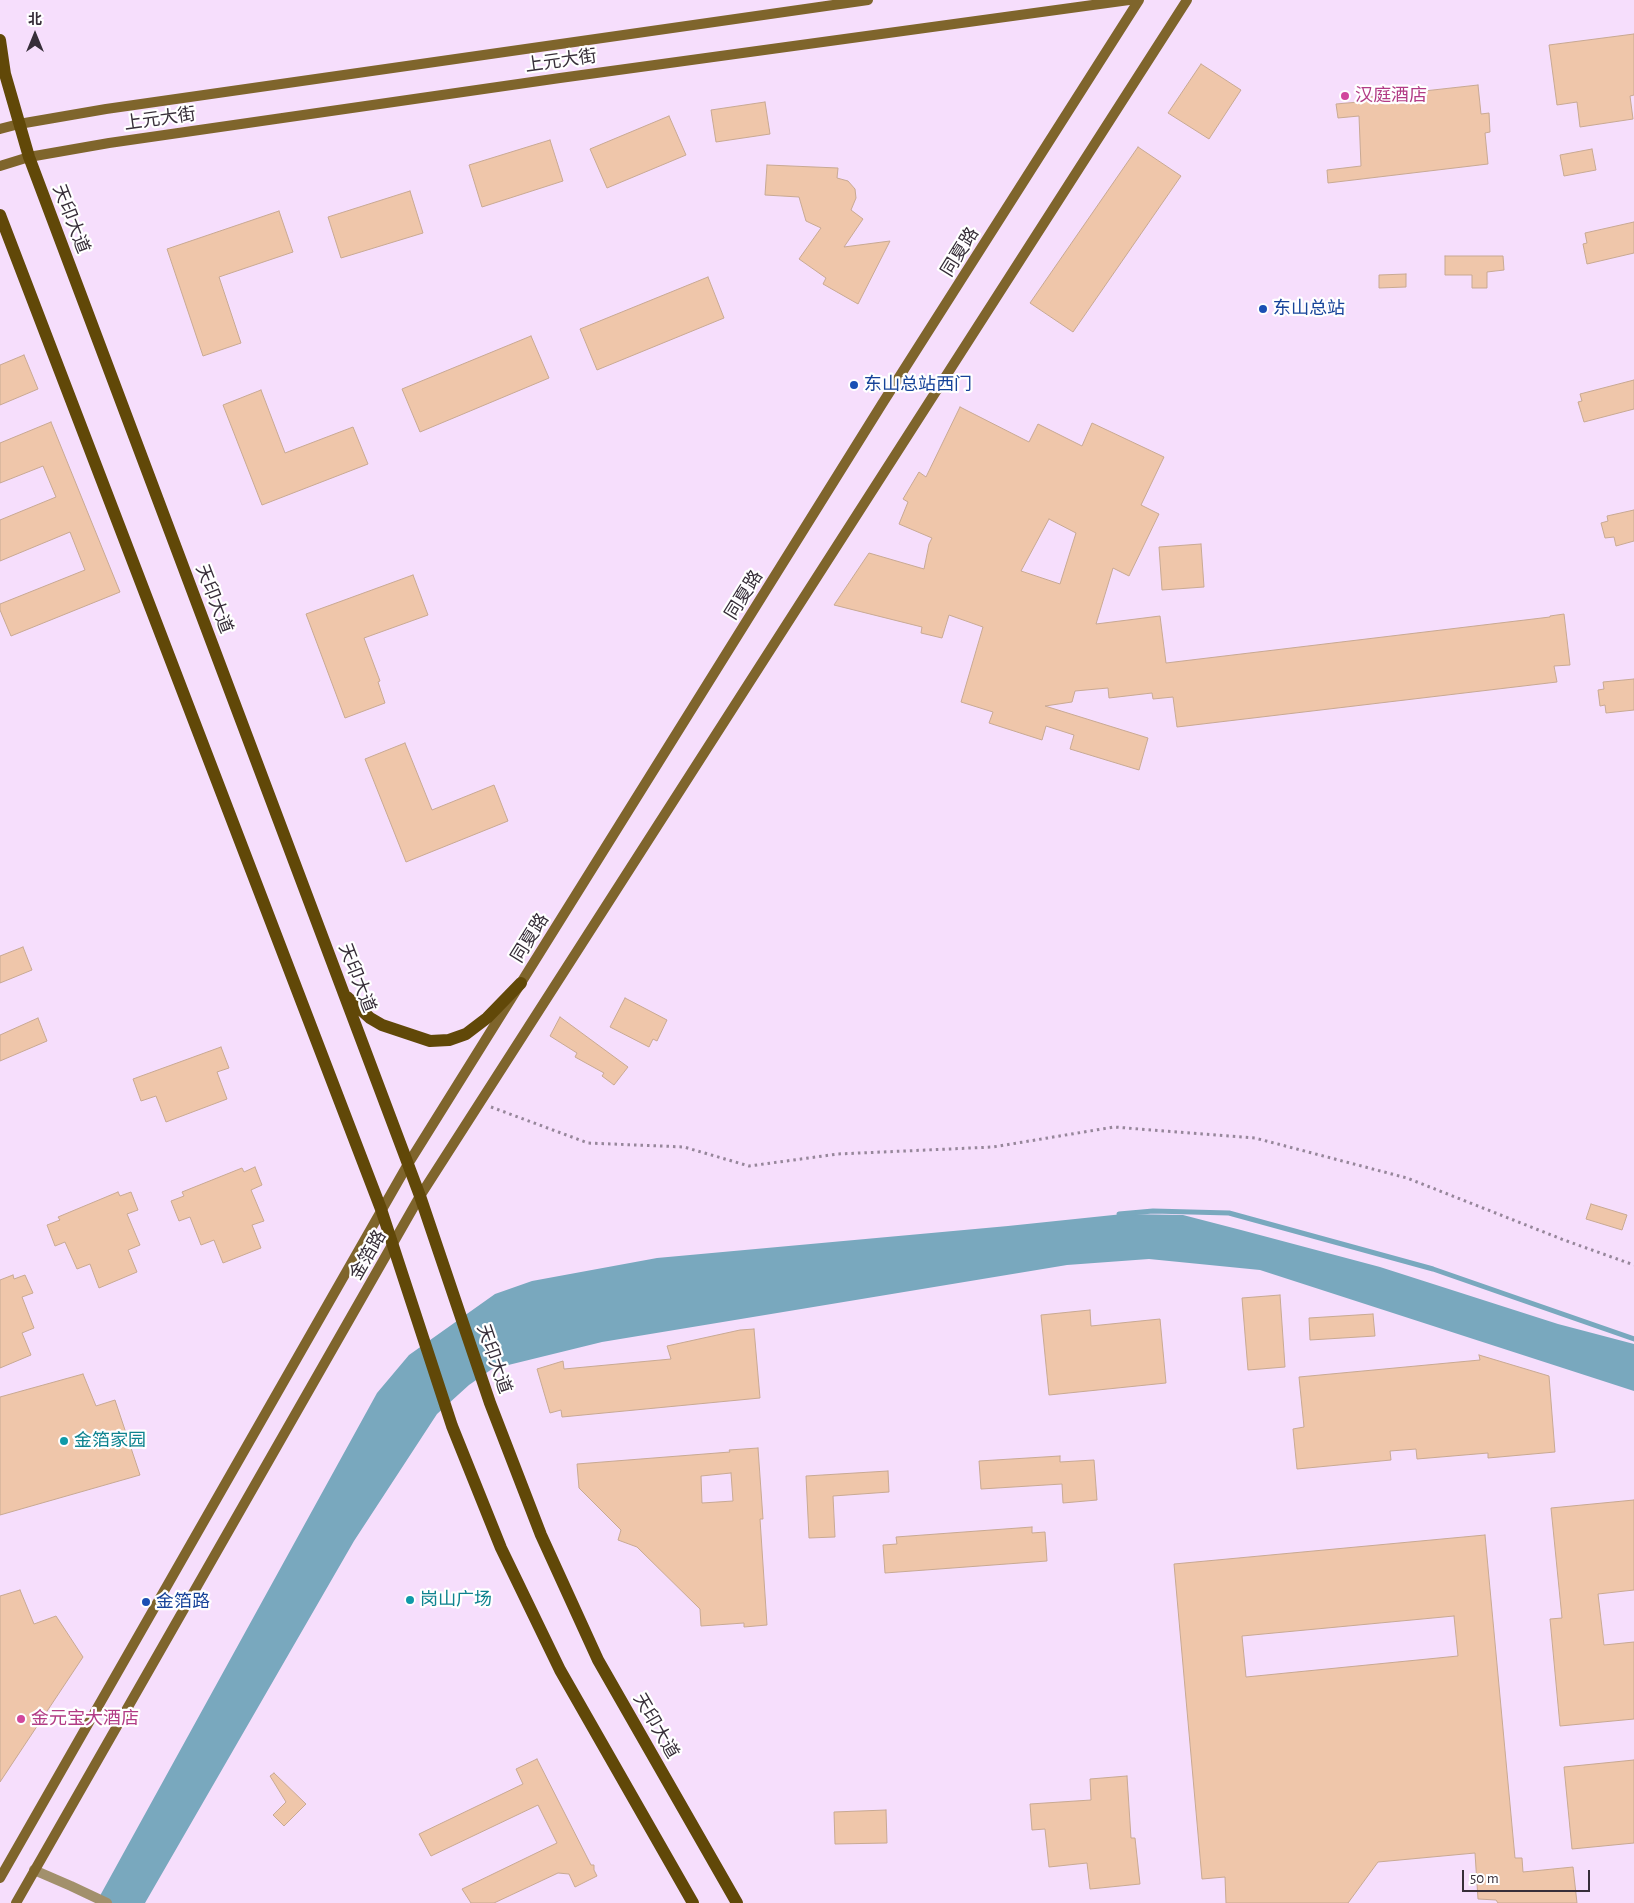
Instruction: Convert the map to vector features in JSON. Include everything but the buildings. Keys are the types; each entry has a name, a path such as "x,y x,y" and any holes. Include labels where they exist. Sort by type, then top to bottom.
{"main road":[{"name":"上元大街","path":"0,129 106,109 868,0"},
{"name":"上元大街","path":"0,166 29,157 119,142 560,78 1129,0"},
{"name":"同夏路","path":"381,1209 882,404 1139,0"},
{"path":"420,1196 1187,0"},
{"name":"天印大道","path":"0,40 5,74 29,157 420,1196 490,1403 541,1535 598,1660 737,1903"},
{"path":"0,215 381,1209 452,1426 502,1548 560,1670 693,1903"},
{"path":"344,993 359,1009 382,1025 430,1041 449,1040 466,1034 487,1018 521,983"},
{"name":"金箔路","path":"16,1903 420,1196"},
{"name":"金箔路","path":"0,1878 381,1209"}],"street":[{"path":"34,1870 106,1903"}],"path":[{"path":"480,1103 588,1143 684,1147 749,1166 838,1154 993,1147 1114,1128 1255,1138 1407,1178 1564,1240 1634,1265"}],"water":[{"path":"1123,1214 1183,1215 1380,1267 1558,1324 1634,1344 1634,1391 1260,1270 1149,1259 1067,1265 602,1342 492,1369 469,1385 437,1414 354,1541 145,1903 96,1903 377,1393 409,1355 495,1294 532,1281 657,1258"}],"waterway":[{"path":"1119,1214 1153,1211 1229,1213 1433,1269 1634,1339"}],"place":[{"name":"汉庭酒店","path":"1345,96"},
{"name":"东山总站","path":"1263,309"},
{"name":"东山总站西门","path":"854,385"},
{"name":"金箔家园","path":"64,1441"},
{"name":"岗山广场","path":"410,1600"},
{"name":"金箔路","path":"146,1602"},
{"name":"金元宝大酒店","path":"21,1719"}]}
